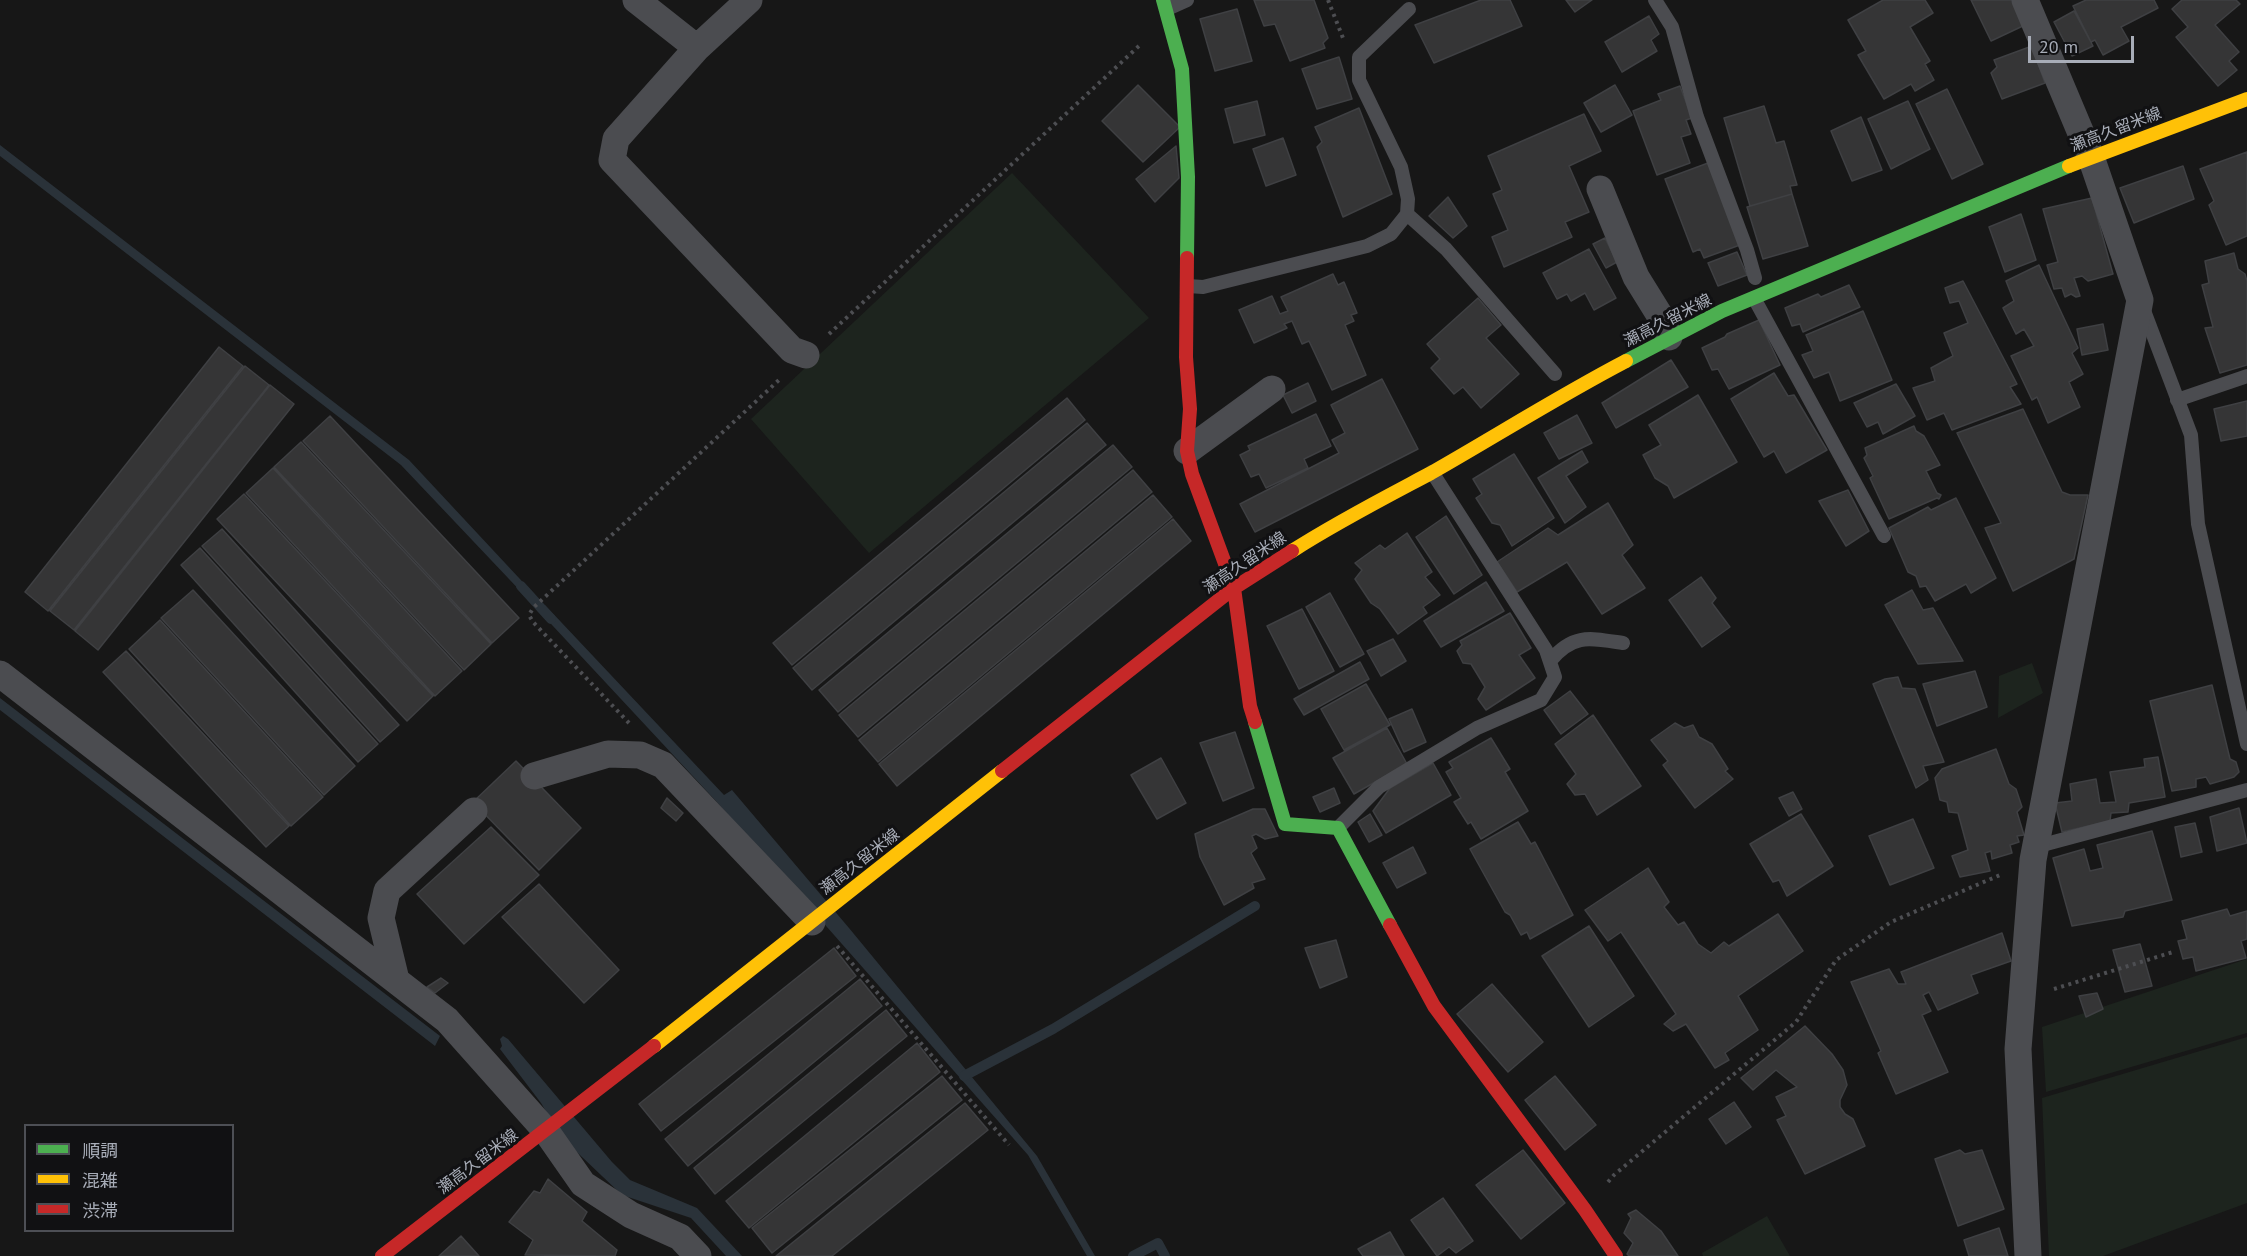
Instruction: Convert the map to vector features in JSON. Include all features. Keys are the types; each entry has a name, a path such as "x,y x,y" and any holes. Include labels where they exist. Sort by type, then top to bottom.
{"main road":[{"path":"1165,5 1182,69 1188,177 1186,357 1190,409 1187,451 1192,474 1234,588 1250,706 1285,824 1338,828 1434,1006 1585,1210 1616,1256"},
{"name":"瀬高久留米線","path":"382,1256 546,1131 1234,588 1331,526 1432,472 1571,390 1722,311 2091,157 2247,99"}],"street":[{"path":"636,0 698,48"},
{"path":"749,0 698,48 616,139 612,160 792,350 806,355"},
{"path":"2025,0 2091,157 2140,300 2033,853 2018,1049 2028,1256"},
{"path":"1600,189 1636,277 1662,320 1669,337"},
{"path":"1187,451 1272,389"},
{"path":"0,674 447,1020 546,1131 583,1184 631,1215 680,1237 698,1256"},
{"path":"534,776 608,754 640,755 663,765 812,922"},
{"path":"396,980 381,918 387,891 474,811"}],"lane":[{"path":"1165,5 1187,0"},
{"path":"1655,0 1672,27 1697,117 1747,250 1755,278"},
{"path":"1188,286 1203,287 1367,246 1391,234 1407,214 1408,199 1401,167 1359,80 1359,57 1409,9"},
{"path":"1407,214 1446,249 1555,374"},
{"path":"1754,298 1884,536"},
{"path":"2140,300 2191,435 2198,524 2247,744"},
{"path":"2177,400 2247,376"},
{"path":"1338,828 1379,787 1477,728 1541,700 1555,677 1546,650 1432,472"},
{"path":"1550,662 1562,648 1586,638 1623,643"},
{"path":"2033,853 2247,790"}],"path":[{"path":"1585,1210 1614,1175 1796,1022 1836,960 1891,922 2033,853"},
{"path":"812,922 834,943 1009,1145"},
{"path":"2022,998 2173,952"}],"shaded area":[{"path":"0,145 409,460 533,593 527,598 401,465 0,156"},
{"path":"1012,173 1149,318 869,553 751,419"},
{"path":"545,605 724,795 732,790 849,928 1037,1156 1095,1256 1087,1256 1028,1155 715,800 539,611"},
{"path":"2032,663 2043,693 1998,718 1999,676"},
{"path":"0,698 440,1036 435,1046 0,710"},
{"path":"2247,959 2247,1033 2046,1092 2042,1027"},
{"path":"503,1036 630,1180 697,1208 742,1256 726,1256 691,1218 622,1195 562,1138 541,1103 500,1049 502,1046 500,1039"},
{"path":"2247,1037 2247,1203 2103,1256 2049,1256 2042,1098"},
{"path":"1767,1216 1790,1256 1703,1256 1702,1253"}],"building":[{"path":"1254,0 1314,0 1328,38 1323,43 1325,48 1290,61 1275,24 1264,26"},
{"path":"1481,0 1510,0 1522,26 1434,63 1415,25"},
{"path":"1566,0 1592,0 1575,12"},
{"path":"1883,0 1925,0 1933,13 1910,27 1930,61 1925,64 1934,80 1915,91 1911,84 1884,99 1858,55 1866,51 1848,20"},
{"path":"1971,0 2012,0 2025,25 1991,41"},
{"path":"2086,0 2154,0 2158,8 2121,27 2129,41 2103,55 2095,40 2091,42 2073,6"},
{"path":"2182,0 2236,0 2240,4 2215,25 2239,52 2229,61 2237,70 2218,86 2176,37 2188,27 2172,9"},
{"path":"1237,9 1252,61 1215,71 1200,19"},
{"path":"2074,11 2093,46 2072,56 2054,22"},
{"path":"1649,16 1659,34 1651,40 1657,51 1622,72 1605,42"},
{"path":"2032,46 2045,83 2002,99 1991,73 1997,67 1994,60"},
{"path":"1339,57 1352,99 1317,109 1302,69"},
{"path":"1138,85 1180,127 1143,162 1102,121"},
{"path":"1615,85 1632,115 1601,132 1584,103"},
{"path":"1680,86 1692,118 1686,120 1691,134 1681,137 1690,163 1657,175 1633,111 1661,100 1658,94"},
{"path":"1947,89 1983,164 1952,179 1916,104"},
{"path":"1257,101 1265,135 1234,143 1225,109"},
{"path":"1908,101 1930,149 1891,169 1868,119"},
{"path":"1764,106 1776,143 1784,141 1797,185 1790,186 1792,194 1750,206 1724,118"},
{"path":"1359,108 1392,194 1343,217 1317,147 1322,142 1315,127"},
{"path":"1584,114 1601,151 1569,166 1589,212 1565,222 1572,237 1504,267 1492,237 1508,230 1493,194 1502,190 1488,156"},
{"path":"1861,117 1882,170 1852,181 1831,131"},
{"path":"1283,138 1296,175 1266,186 1253,149"},
{"path":"1176,146 1179,178 1155,202 1136,179"},
{"path":"2247,152 2247,236 2226,245 2209,205 2214,201 2200,169"},
{"path":"1708,163 1740,245 1704,258 1700,249 1693,252 1665,179"},
{"path":"2183,166 2194,199 2134,223 2120,188"},
{"path":"1792,194 1808,246 1763,259 1747,207"},
{"path":"1448,197 1467,226 1453,238 1429,216"},
{"path":"2092,198 2113,274 2088,281 2082,276 2074,278 2080,296 2076,297 2071,294 2065,297 2062,288 2054,289 2047,265 2058,262 2043,209"},
{"path":"2021,214 2036,260 2005,272 1989,227"},
{"path":"1605,238 1617,262 1606,268 1593,244"},
{"path":"1589,249 1616,298 1594,310 1585,293 1571,301 1567,294 1557,299 1543,273"},
{"path":"1737,252 1747,275 1718,286 1708,263"},
{"path":"2234,253 2238,269 2245,274 2247,281 2247,365 2220,373 2205,328 2213,327 2202,285 2209,283 2205,261"},
{"path":"2039,265 2078,348 2072,353 2083,374 2069,382 2080,407 2048,423 2037,397 2032,400 2011,356 2034,346 2024,329 2016,334 2003,308 2014,301 2006,281"},
{"path":"1333,274 1338,285 1344,282 1357,313 1351,315 1354,321 1345,325 1366,375 1332,390 1309,341 1302,344 1292,321 1284,324 1287,328 1254,343 1239,310 1272,296 1280,314 1288,311 1281,297"},
{"path":"1963,281 2017,384 2010,387 2021,404 1952,430 1944,413 1927,420 1913,388 1935,381 1931,368 1953,356 1944,333 1968,323 1959,301 1950,303 1945,288"},
{"path":"1849,285 1860,307 1803,332 1800,324 1792,326 1785,308 1818,294 1821,297"},
{"path":"1478,298 1501,325 1486,338 1519,374 1481,408 1463,387 1454,394 1431,368 1440,359 1427,344"},
{"path":"1863,311 1892,380 1840,401 1829,372 1814,378 1802,355 1813,351 1806,335"},
{"path":"1759,320 1780,365 1729,389 1718,369 1712,370 1702,348"},
{"path":"2103,324 2108,350 2082,355 2077,329"},
{"path":"219,347 243,366 48,611 25,592"},
{"path":"1671,360 1688,387 1616,428 1602,403"},
{"path":"245,366 269,385 74,630 50,611"},
{"path":"1774,373 1788,396 1794,395 1827,450 1786,473 1774,451 1764,457 1731,399"},
{"path":"1382,379 1418,449 1255,532 1240,504 1339,453 1332,440 1345,433 1331,405"},
{"path":"1308,383 1316,401 1292,413 1283,395"},
{"path":"1896,384 1915,416 1883,434 1878,422 1867,427 1854,403"},
{"path":"270,385 294,404 98,650 75,631"},
{"path":"1698,395 1737,462 1674,498 1668,486 1655,478 1643,455 1661,445 1649,425"},
{"path":"1067,398 1085,420 792,665 773,643"},
{"path":"2247,401 2247,436 2221,441 2214,409"},
{"path":"2023,409 2062,492 2070,495 2088,495 2074,559 2013,591 1985,528 2001,523 1957,433"},
{"path":"1316,414 1331,446 1304,459 1308,468 1266,488 1259,474 1251,477 1240,455 1250,450 1248,446"},
{"path":"1577,415 1592,443 1559,459 1544,433"},
{"path":"330,416 519,618 492,643 303,441"},
{"path":"1087,423 1106,445 812,690 793,668"},
{"path":"1914,426 1916,431 1924,436 1940,465 1926,471 1937,493 1941,495 1939,499 1889,519 1870,478 1873,476 1864,458 1867,455 1865,448"},
{"path":"301,442 491,644 464,670 274,467"},
{"path":"1113,445 1132,467 838,712 819,690"},
{"path":"1582,451 1588,462 1566,476 1586,507 1565,523 1538,478"},
{"path":"1514,454 1554,518 1512,546 1500,525 1492,523 1476,498 1482,494 1473,479"},
{"path":"273,468 462,671 435,696 246,493"},
{"path":"1133,470 1152,492 858,737 839,715"},
{"path":"1848,490 1869,531 1846,546 1819,501"},
{"path":"244,494 433,696 407,721 217,519"},
{"path":"1153,495 1172,517 878,762 859,740"},
{"path":"1956,498 1996,578 1971,593 1966,584 1935,601 1926,586 1920,587 1916,576 1908,572 1889,528 1928,507 1931,510"},
{"path":"1608,503 1633,545 1622,555 1645,588 1602,614 1567,562 1517,592 1497,562 1548,528 1558,535"},
{"path":"1446,516 1482,575 1454,594 1416,537"},
{"path":"1173,519 1191,541 897,786 879,764"},
{"path":"222,529 399,725 380,742 202,546"},
{"path":"1407,533 1432,572 1425,577 1440,595 1423,607 1427,613 1398,634 1380,609 1371,603 1355,579 1362,570 1355,563 1380,545 1385,549"},
{"path":"200,548 378,744 358,762 181,565"},
{"path":"1701,577 1716,598 1712,603 1730,627 1702,647 1669,600"},
{"path":"1486,582 1504,611 1441,647 1424,621"},
{"path":"193,590 355,766 324,795 161,618"},
{"path":"1912,590 1923,610 1933,608 1963,661 1918,664 1885,605"},
{"path":"1330,593 1364,654 1340,667 1306,607"},
{"path":"1302,609 1334,671 1299,689 1267,626"},
{"path":"1510,613 1531,648 1519,655 1535,678 1486,710 1478,699 1485,687 1471,664 1463,663 1457,651 1462,645 1460,641"},
{"path":"160,620 323,797 291,826 129,649"},
{"path":"1393,639 1406,661 1381,676 1367,651"},
{"path":"126,651 289,826 266,847 103,672"},
{"path":"1360,662 1369,679 1304,715 1294,699"},
{"path":"1975,671 1987,707 1937,726 1923,684"},
{"path":"1898,677 1902,688 1915,689 1944,762 1923,766 1928,780 1916,788 1873,684"},
{"path":"1366,684 1390,725 1344,750 1321,709"},
{"path":"2212,685 2230,759 2236,762 2239,772 2234,777 2210,784 2206,777 2196,779 2196,787 2172,791 2150,701"},
{"path":"1570,691 1588,714 1561,734 1544,710"},
{"path":"1412,709 1426,742 1404,752 1389,719"},
{"path":"1593,715 1641,786 1597,815 1585,794 1575,795 1567,784 1576,774 1555,744"},
{"path":"1675,723 1684,728 1693,725 1699,737 1712,744 1728,769 1725,771 1733,779 1695,808 1663,765 1668,761 1651,740"},
{"path":"1387,728 1407,764 1354,794 1333,758"},
{"path":"1235,732 1254,788 1223,801 1200,743"},
{"path":"1491,738 1510,769 1505,772 1528,811 1481,839 1471,822 1468,824 1454,802 1461,798 1446,772 1453,768 1449,762"},
{"path":"1996,749 2009,784 2016,789 2022,807 2017,812 2024,835 2017,836 2019,842 2010,845 2012,853 1992,859 1991,851 1985,853 1990,871 1960,877 1952,856 1968,850 1958,813 1949,812 1947,802 1940,800 1935,778 1942,769"},
{"path":"2158,757 2165,797 2129,803 2128,812 2111,813 2110,821 2062,832 2055,803 2072,801 2070,784 2096,779 2100,803 2116,802 2110,772 2145,767 2144,759"},
{"path":"1161,758 1186,803 1157,819 1131,775"},
{"path":"516,761 581,828 539,870 473,802"},
{"path":"1433,763 1451,795 1386,833 1373,811 1390,788"},
{"path":"1334,788 1340,803 1320,812 1313,797"},
{"path":"1793,792 1802,809 1789,816 1779,798"},
{"path":"667,798 683,813 676,821 661,808"},
{"path":"2239,808 2247,843 2217,851 2210,817"},
{"path":"1253,809 1265,809 1278,836 1265,839 1256,834 1252,836 1257,848 1251,853 1265,879 1252,883 1254,888 1224,905 1200,857 1195,834"},
{"path":"1370,814 1382,835 1369,842 1358,822"},
{"path":"1801,814 1833,866 1787,896 1779,880 1773,882 1750,844"},
{"path":"1913,819 1934,868 1890,885 1869,836"},
{"path":"1518,822 1531,844 1535,842 1573,915 1530,939 1527,932 1521,935 1510,915 1505,912 1470,849"},
{"path":"2195,823 2202,852 2181,857 2175,827"},
{"path":"491,827 539,875 464,944 417,894"},
{"path":"2152,831 2172,900 2125,911 2123,917 2072,926 2053,858 2084,849 2090,871 2103,868 2097,845"},
{"path":"1413,847 1426,873 1397,888 1383,863"},
{"path":"1648,868 1669,902 1664,907 1678,925 1684,922 1698,944 1711,953 1724,942 1729,946 1778,914 1803,951 1738,996 1758,1030 1725,1053 1729,1060 1715,1068 1686,1024 1673,1031 1664,1024 1676,1014 1621,932 1608,941 1585,910"},
{"path":"539,884 619,970 584,1003 502,917"},
{"path":"2227,909 2230,916 2247,911 2247,939 2241,941 2246,958 2196,971 2193,957 2183,959 2178,941 2187,939 2182,921"},
{"path":"1589,926 1634,996 1589,1027 1542,956"},
{"path":"2002,933 2011,961 1971,975 1978,993 1938,1010 1929,992 1923,995 1931,1011 1922,1015 1948,1072 1896,1094 1878,1053 1881,1051 1851,982 1889,969 1898,984 1906,984 1901,972"},
{"path":"1336,940 1347,977 1320,988 1305,948"},
{"path":"2140,944 2152,986 2125,992 2113,950"},
{"path":"834,948 856,976 661,1131 639,1104"},
{"path":"441,978 448,983 435,993 427,987"},
{"path":"860,979 882,1006 688,1166 665,1139"},
{"path":"1492,984 1543,1042 1508,1072 1457,1014"},
{"path":"2097,993 2103,1009 2086,1017 2079,996"},
{"path":"886,1010 907,1036 715,1194 694,1168"},
{"path":"1805,1026 1832,1054 1843,1070 1847,1085 1840,1100 1840,1107 1853,1119 1865,1146 1805,1174 1777,1120 1786,1116 1776,1097 1797,1087 1776,1070 1753,1090 1741,1078"},
{"path":"917,1043 940,1072 749,1228 726,1201"},
{"path":"942,1076 962,1100 772,1253 752,1228"},
{"path":"1555,1076 1596,1125 1565,1150 1525,1100"},
{"path":"1734,1102 1751,1127 1726,1144 1709,1119"},
{"path":"965,1103 988,1130 832,1256 776,1256"},
{"path":"1523,1150 1565,1203 1521,1239 1476,1185"},
{"path":"1960,1150 1965,1154 1982,1150 2004,1209 1958,1226 1935,1159"},
{"path":"548,1179 587,1212 582,1221 617,1250 615,1256 525,1255 533,1240 509,1222 534,1191 540,1193"},
{"path":"1443,1198 1473,1241 1456,1253 1449,1247 1437,1256 1411,1220"},
{"path":"1636,1210 1661,1231 1678,1256 1629,1256 1627,1254 1633,1243 1624,1233 1631,1218 1628,1214"},
{"path":"1999,1228 2008,1256 1969,1256 1964,1240"},
{"path":"1390,1232 1404,1256 1363,1256 1358,1249"},
{"path":"461,1236 479,1256 439,1256"}],"waterway":[{"path":"521,586 551,619"},
{"path":"964,1076 1053,1029 1255,906"},
{"path":"1133,1256 1158,1243 1165,1256"}],"traffic: fast":[{"path":"1163,0 1182,69 1188,177 1187,258"},
{"path":"1626,361 1722,311 2069,166"},
{"path":"1255,722 1285,824 1338,828 1390,925"}],"traffic: slow":[{"path":"2069,166 2247,99"},
{"path":"1292,551 1626,361"},
{"path":"654,1046 1002,771"}],"traffic: jam":[{"path":"1187,258 1186,357 1190,409 1187,451 1192,474 1234,588 1250,706 1255,722"},
{"path":"1002,771 1234,588 1292,551"},
{"path":"1390,925 1434,1006 1585,1210 1616,1256"},
{"path":"382,1256 654,1046"}]}
